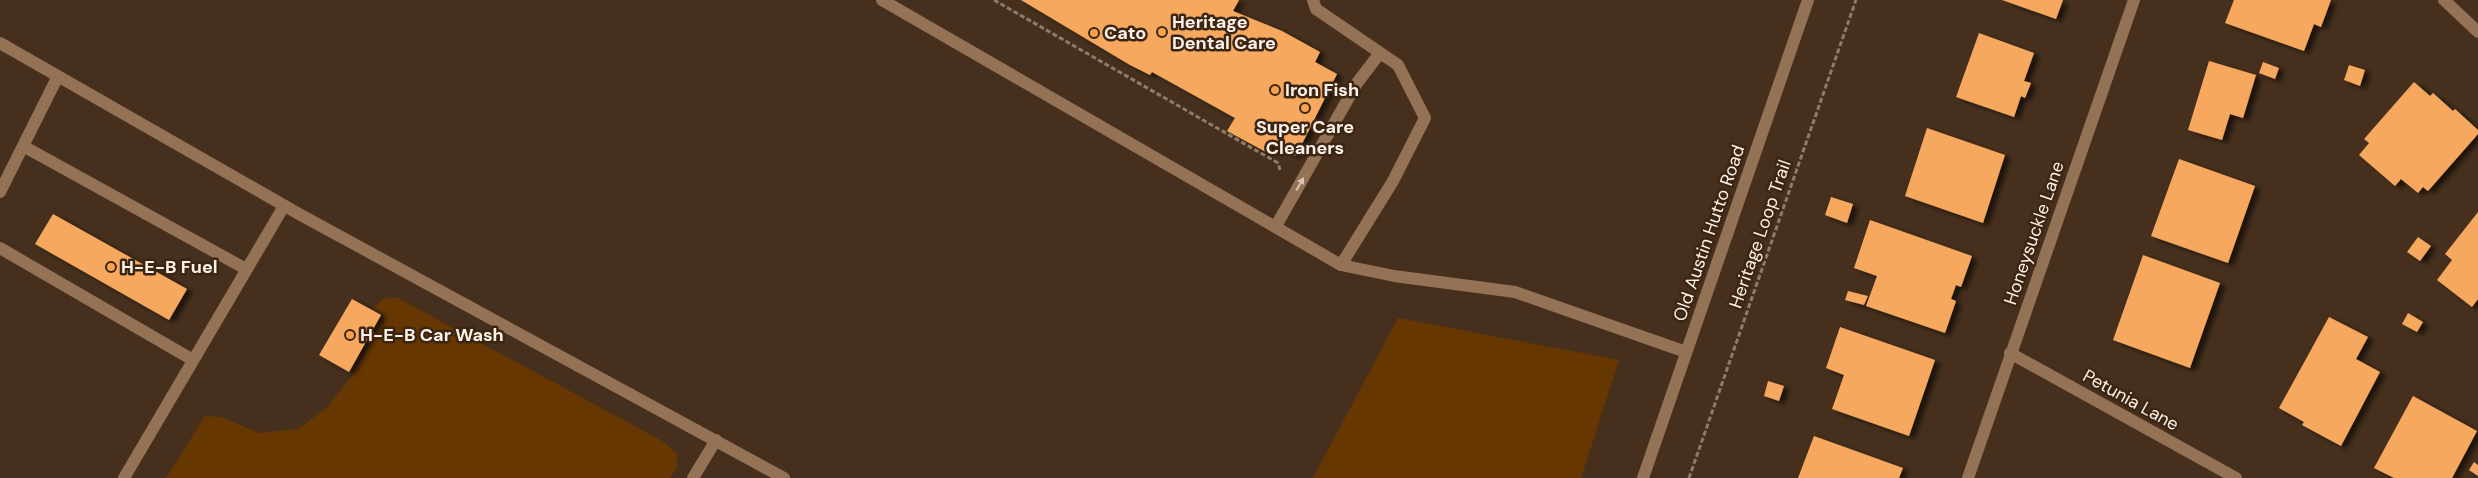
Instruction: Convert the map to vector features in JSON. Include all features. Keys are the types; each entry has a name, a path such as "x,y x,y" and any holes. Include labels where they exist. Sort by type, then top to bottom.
{"street":[{"path":"882,0 1341,265 1394,276 1515,292 1686,352"},
{"path":"1313,0 1316,9 1398,64 1425,118 1393,181 1341,265"},
{"name":"Old Austin Hutto Road","path":"1643,478 1808,0"},
{"name":"Honeysuckle Lane","path":"1968,478 2134,0"},
{"path":"2444,0 2478,32"},
{"path":"0,44 284,206 784,478"},
{"path":"1276,226 1357,83 1380,52"},
{"path":"0,192 58,76"},
{"path":"23,146 246,270"},
{"path":"124,478 284,206"},
{"path":"0,248 193,360"},
{"name":"Petunia Lane","path":"2010,353 2236,478"},
{"path":"693,478 716,440"}],"path":[{"path":"994,0 1278,163 1280,172"},
{"name":"Heritage Loop Trail","path":"1690,478 1856,0"}],"shaded area":[{"path":"396,297 664,442 677,454 677,468 670,478 166,478 205,416 221,417 259,433 298,429 326,408 352,376 385,315 374,308 383,299"},
{"path":"1398,318 1619,360 1581,478 1313,478"}],"building":[{"path":"1021,0 1239,0 1233,11 1282,31 1320,52 1315,62 1337,74 1296,156 1271,143 1266,152 1227,131 1235,118 1152,72 1150,75 1130,65"},
{"path":"2002,0 2063,0 2056,19"},
{"path":"2234,0 2331,0 2321,27 2314,24 2304,51 2225,23"},
{"path":"1979,33 2034,53 2024,81 2031,83 2025,98 2021,96 2014,117 1956,97"},
{"path":"2209,61 2256,75 2243,118 2230,114 2222,140 2188,130"},
{"path":"2263,62 2279,68 2275,79 2259,73"},
{"path":"2349,65 2365,70 2360,86 2344,80"},
{"path":"2414,82 2430,96 2433,93 2453,111 2455,109 2478,130 2478,134 2428,191 2423,187 2418,193 2401,179 2395,186 2359,155 2369,143 2364,139"},
{"path":"1927,128 2005,155 1983,223 1905,196"},
{"path":"2179,159 2255,186 2228,263 2151,236"},
{"path":"1831,197 1853,204 1847,223 1825,215"},
{"path":"2478,212 2478,299 2472,307 2437,280 2452,260 2445,254"},
{"name":"H-E-B Fuel","path":"53,214 187,289 169,320 35,244"},
{"path":"1870,220 1972,256 1961,287 1956,285 1951,299 1956,301 1945,333 1866,306 1877,276 1854,268"},
{"path":"2418,237 2431,246 2420,261 2407,252"},
{"path":"2143,255 2220,283 2190,368 2113,340"},
{"path":"1848,291 1868,296 1864,305 1845,300"},
{"name":"H-E-B Car Wash","path":"352,299 381,315 349,372 319,355"},
{"path":"2408,313 2423,322 2417,332 2402,324"},
{"path":"2329,317 2368,337 2356,359 2380,372 2341,446 2302,425 2304,422 2279,408"},
{"path":"1840,327 1935,360 1909,436 1832,409 1844,375 1826,368"},
{"path":"1768,381 1784,386 1779,401 1764,396"},
{"path":"2413,396 2477,431 2452,478 2394,478 2374,468"},
{"path":"1814,436 1903,468 1899,478 1798,478"},
{"path":"2474,462 2478,465 2478,476 2469,470"}],"place":[{"name":"Heritage Dental Care","path":"1162,32"},
{"name":"Cato","path":"1094,33"},
{"name":"Iron Fish","path":"1275,90"},
{"name":"Super Care Cleaners","path":"1305,108"},
{"name":"H-E-B Fuel","path":"111,267"},
{"name":"H-E-B Car Wash","path":"350,335"}]}
